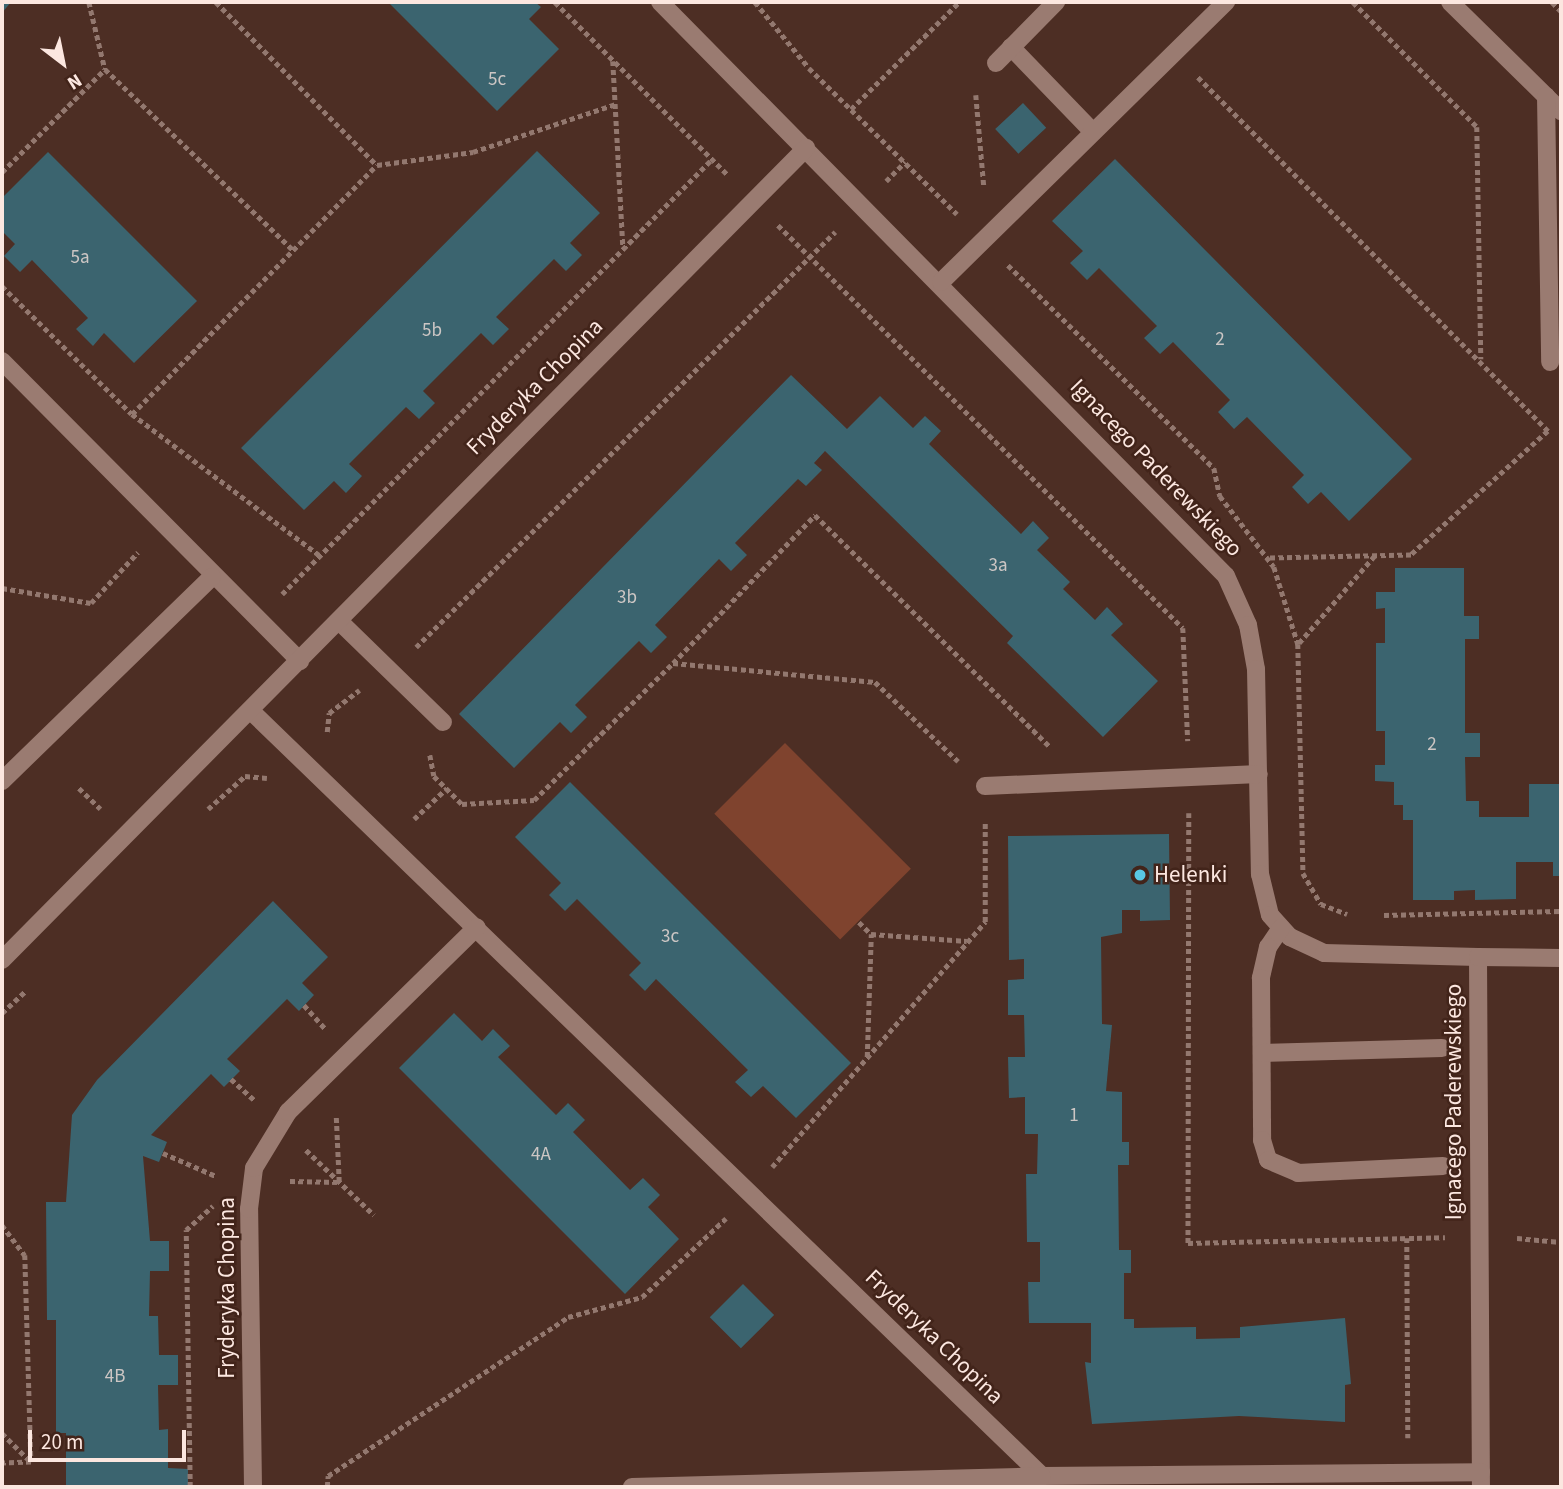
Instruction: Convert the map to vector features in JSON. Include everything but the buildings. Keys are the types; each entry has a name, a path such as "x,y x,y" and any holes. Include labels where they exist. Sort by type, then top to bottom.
{"street":[{"name":"Ignacego Paderewskiego","path":"660,2 941,282 1226,576 1253,647 1260,874 1270,915 1281,928 1324,953 1478,957 1481,1480"},
{"path":"996,63 1056,2"},
{"path":"941,282 1226,2"},
{"path":"1450,2 1561,111"},
{"path":"1011,47 1093,132"},
{"path":"1546,96 1550,362"},
{"name":"Fryderyka Chopina","path":"2,960 806,148"},
{"path":"2,361 212,577 300,661"},
{"path":"2,781 212,577"},
{"path":"340,621 443,722"},
{"name":"Fryderyka Chopina","path":"251,711 1042,1476"},
{"path":"985,786 1259,774"},
{"name":"Fryderyka Chopina","path":"253,1487 249,1209 254,1168 288,1112 477,927"},
{"path":"1281,928 1263,963 1262,1140 1274,1167 1298,1173 1443,1166"},
{"path":"1478,957 1561,958"},
{"path":"1262,1053 1442,1048"},
{"path":"632,1487 1042,1476 1405,1473 1481,1480"}],"path":[{"path":"89,2 105,69 293,250"},
{"path":"216,2 377,165"},
{"path":"555,2 1183,628 1189,775 1188,1243 1478,1237 1561,1242"},
{"path":"755,2 851,109 958,2"},
{"path":"1353,2 1477,127 1481,361"},
{"path":"1552,2 1561,11"},
{"path":"614,61 623,248"},
{"path":"2,172 105,69"},
{"path":"1196,75 1548,431 1411,555 1268,558"},
{"path":"976,94 985,199"},
{"path":"132,414 377,165 473,152 616,104"},
{"path":"257,619 712,159"},
{"path":"390,670 905,162"},
{"path":"2,286 132,414 319,555"},
{"path":"428,743 434,776 462,804 534,800 673,663 815,514 1084,781"},
{"path":"2,588 91,603 141,555 132,547"},
{"path":"1298,644 1377,554"},
{"path":"673,663 875,682 985,786 985,922 767,1173"},
{"path":"205,812 245,776 277,783"},
{"path":"79,788 108,815"},
{"path":"412,821 447,789"},
{"path":"859,922 872,934 968,941"},
{"path":"867,1058 872,934"},
{"path":"2,1013 38,979"},
{"path":"327,1487 328,1476 568,1317 642,1297 734,1210"},
{"path":"2,1225 25,1255 32,1462"},
{"path":"1405,1473 1407,1238"},
{"path":"2,1433 32,1462"},
{"path":"2,1462 32,1462"}],"shaded area":[{"path":"785,743 911,869 840,940 714,814"}],"place":[{"name":"Helenki","path":"1140,875"}]}
